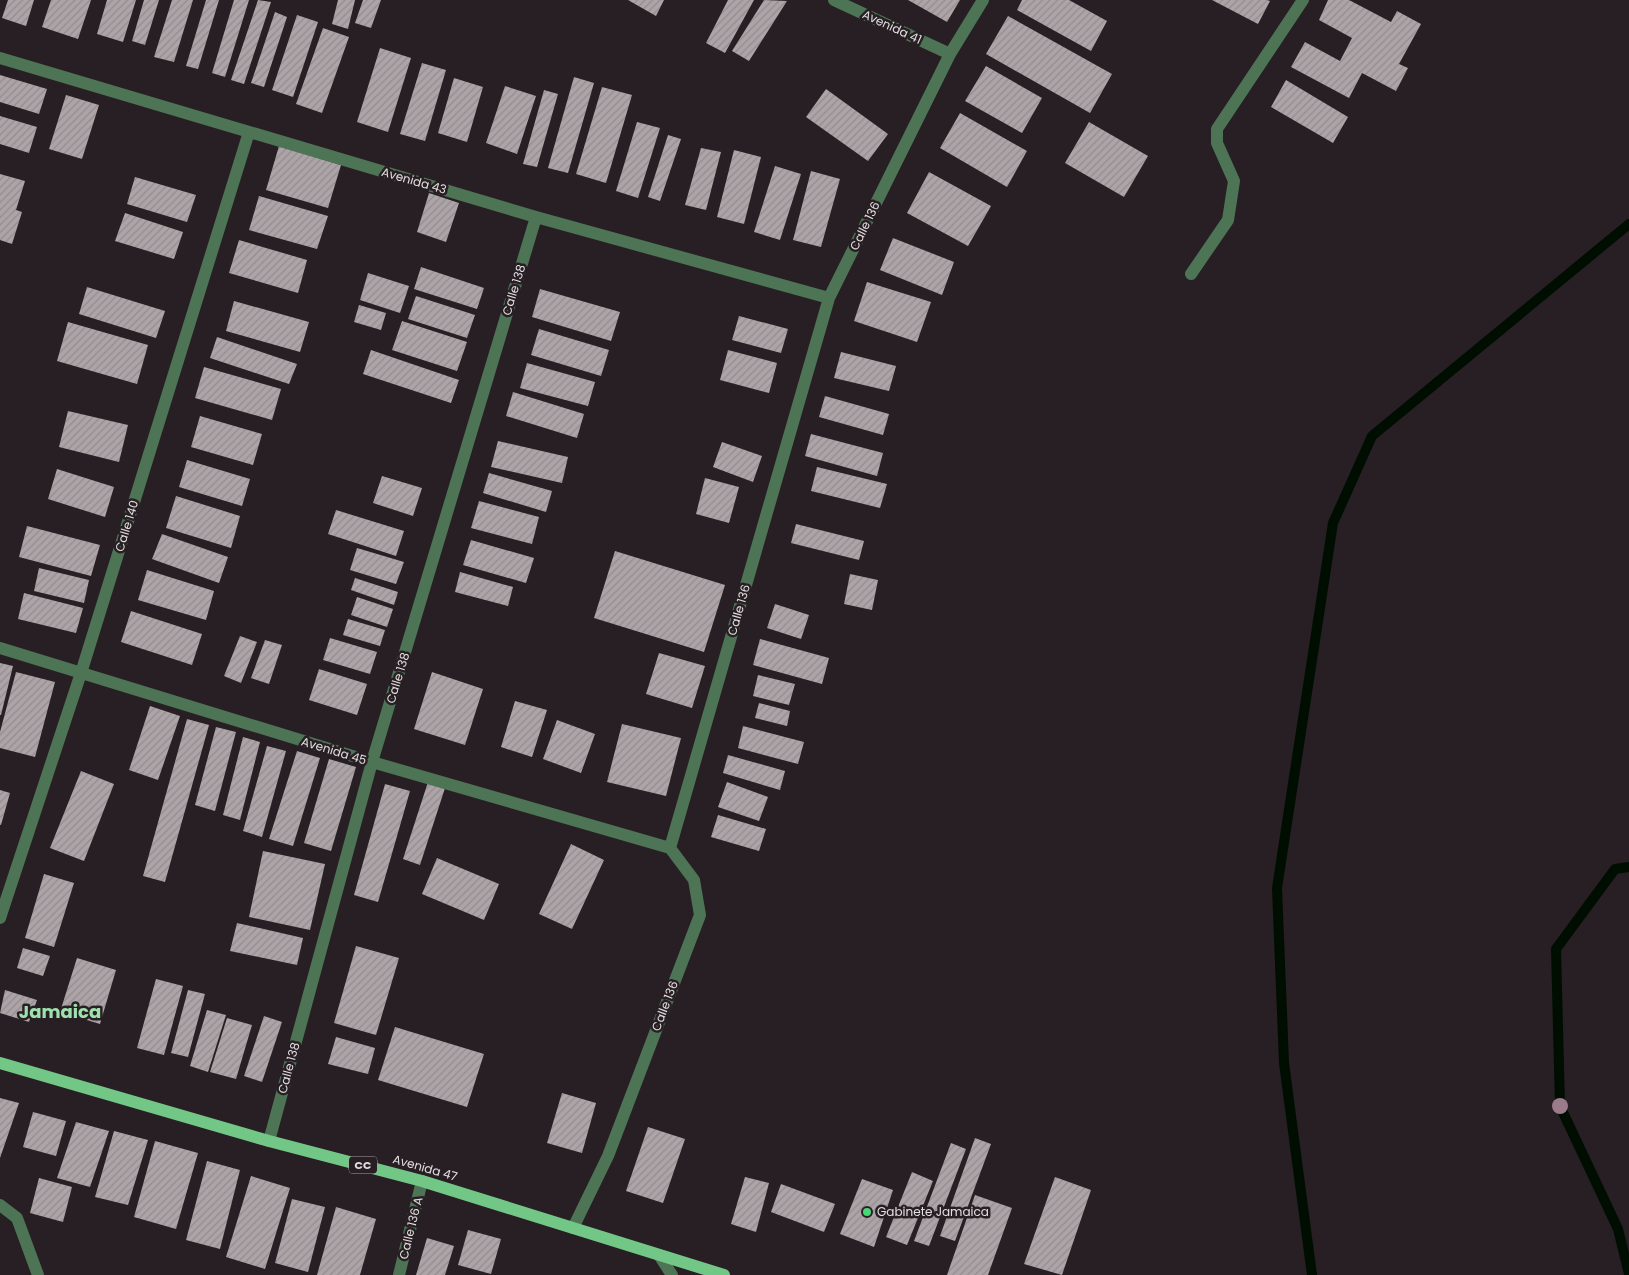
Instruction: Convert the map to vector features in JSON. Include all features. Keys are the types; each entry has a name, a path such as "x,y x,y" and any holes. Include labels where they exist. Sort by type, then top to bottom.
{"main road":[{"name":"Avenida 47","path":"0,1064 269,1141 422,1181 724,1275"}],"street":[{"name":"Avenida 41","path":"834,0 950,54"},
{"name":"Calle 136","path":"573,1228 608,1156 700,915 694,880 670,848 829,298 950,54 984,0"},
{"path":"1191,274 1228,220 1234,181 1218,143 1218,129 1303,0"},
{"name":"Avenida 43","path":"0,58 536,217 829,298"},
{"name":"Calle 140","path":"0,918 81,673 249,132"},
{"name":"Calle 138","path":"269,1141 372,762 536,217"},
{"name":"Avenida 45","path":"0,648 372,762 670,848"},
{"name":"Calle 136 A","path":"399,1275 422,1181"},
{"path":"0,1205 17,1218 38,1275"},
{"path":"659,1255 672,1275"}],"building":[{"path":"8,0 34,0 26,26 2,18"},
{"path":"51,0 91,0 78,39 42,27"},
{"path":"107,0 136,0 123,42 97,34"},
{"path":"144,0 159,0 145,45 132,41"},
{"path":"172,0 193,0 174,62 154,57"},
{"path":"206,0 219,0 198,69 186,66"},
{"path":"234,0 249,0 225,77 212,73"},
{"path":"258,0 271,2 244,84 231,80"},
{"path":"338,0 355,0 348,29 332,24"},
{"path":"363,0 381,0 371,28 355,23"},
{"path":"628,0 664,0 656,16"},
{"path":"728,0 754,0 725,53 706,43"},
{"path":"764,0 787,1 749,61 732,51"},
{"path":"908,0 960,0 947,22"},
{"path":"1022,0 1069,0 1107,21 1091,51 1017,10"},
{"path":"1212,0 1267,0 1270,1 1258,24"},
{"path":"1328,0 1349,0 1391,22 1397,11 1421,24 1399,64 1408,68 1396,91 1362,73 1349,98 1291,67 1305,42 1340,61 1352,38 1319,20"},
{"path":"275,12 287,17 264,87 251,83"},
{"path":"297,15 318,22 293,97 272,90"},
{"path":"1008,16 1112,74 1090,113 986,54"},
{"path":"323,28 349,37 322,113 296,104"},
{"path":"380,48 411,58 388,132 357,122"},
{"path":"422,63 446,70 425,141 400,134"},
{"path":"986,66 1042,98 1022,133 965,101"},
{"path":"0,75 47,89 39,114 0,102"},
{"path":"574,77 594,83 568,173 548,168"},
{"path":"454,78 483,87 467,142 438,133"},
{"path":"1286,80 1348,117 1333,143 1271,107"},
{"path":"505,86 536,96 517,154 486,143"},
{"path":"602,87 632,95 606,183 576,174"},
{"path":"826,89 888,134 868,161 806,117"},
{"path":"544,90 558,94 537,167 523,164"},
{"path":"66,95 99,105 82,159 49,149"},
{"path":"960,113 1027,151 1007,187 940,148"},
{"path":"0,116 37,127 29,153 0,144"},
{"path":"637,122 660,128 638,198 616,191"},
{"path":"1089,122 1148,156 1124,197 1065,163"},
{"path":"668,135 681,139 660,201 648,197"},
{"path":"279,146 341,165 328,208 266,190"},
{"path":"701,148 721,152 706,210 685,205"},
{"path":"734,150 761,157 744,224 717,217"},
{"path":"775,166 801,174 780,240 754,232"},
{"path":"811,171 840,179 821,247 793,240"},
{"path":"929,172 991,206 968,246 907,213"},
{"path":"0,174 25,181 16,210 22,212 12,244 0,240"},
{"path":"135,177 196,195 187,222 127,204"},
{"path":"429,193 459,203 446,242 417,232"},
{"path":"259,196 328,216 317,249 249,230"},
{"path":"125,213 183,232 174,259 115,241"},
{"path":"893,238 954,262 942,295 880,270"},
{"path":"239,240 307,260 298,293 229,273"},
{"path":"421,267 484,288 477,309 414,289"},
{"path":"368,273 409,286 400,313 360,300"},
{"path":"867,282 931,302 917,342 854,321"},
{"path":"87,287 165,311 156,338 79,314"},
{"path":"540,289 620,312 611,341 532,317"},
{"path":"416,296 475,315 467,338 408,319"},
{"path":"234,301 309,322 300,352 226,331"},
{"path":"359,305 386,313 381,330 354,322"},
{"path":"739,316 788,329 781,353 732,340"},
{"path":"402,321 467,342 457,371 392,350"},
{"path":"68,322 148,345 137,384 57,361"},
{"path":"539,329 609,350 601,376 531,355"},
{"path":"217,337 297,364 289,384 210,358"},
{"path":"371,350 459,380 451,403 363,374"},
{"path":"728,350 777,363 769,393 720,380"},
{"path":"841,352 896,366 889,391 834,378"},
{"path":"527,363 595,382 588,406 520,388"},
{"path":"204,367 281,389 272,420 195,398"},
{"path":"513,392 584,414 577,438 506,416"},
{"path":"825,396 889,414 883,435 819,417"},
{"path":"68,411 128,425 119,462 59,447"},
{"path":"200,416 262,434 253,465 191,447"},
{"path":"811,434 883,453 877,476 805,456"},
{"path":"498,441 568,457 562,483 491,467"},
{"path":"722,442 762,456 753,482 713,467"},
{"path":"187,460 250,479 242,506 179,487"},
{"path":"817,467 887,484 880,508 811,491"},
{"path":"57,469 114,487 105,517 48,499"},
{"path":"489,473 552,491 546,512 483,493"},
{"path":"382,476 422,488 413,516 373,503"},
{"path":"705,478 739,487 729,523 696,514"},
{"path":"176,496 240,516 231,548 166,528"},
{"path":"479,501 539,517 532,544 471,528"},
{"path":"336,510 404,531 396,556 328,534"},
{"path":"796,524 864,541 859,560 791,543"},
{"path":"27,526 100,545 91,576 19,557"},
{"path":"162,534 228,557 219,583 152,559"},
{"path":"471,540 534,558 526,583 463,565"},
{"path":"357,548 404,562 396,584 350,570"},
{"path":"615,551 725,585 704,652 594,618"},
{"path":"39,568 89,580 84,603 34,591"},
{"path":"147,570 214,591 206,620 138,600"},
{"path":"460,572 513,587 508,606 455,592"},
{"path":"850,574 878,580 872,610 844,604"},
{"path":"355,578 398,592 394,605 351,590"},
{"path":"24,593 83,608 76,633 18,619"},
{"path":"357,597 393,609 387,627 351,615"},
{"path":"775,604 809,615 801,639 767,628"},
{"path":"131,611 202,634 192,665 121,642"},
{"path":"348,619 385,630 380,646 343,635"},
{"path":"240,636 257,642 241,683 224,676"},
{"path":"330,638 377,652 370,674 323,660"},
{"path":"760,639 829,658 822,684 753,665"},
{"path":"265,640 282,645 269,684 251,678"},
{"path":"659,653 705,666 692,708 646,694"},
{"path":"0,663 13,666 1,715 0,715"},
{"path":"319,669 367,684 357,715 309,700"},
{"path":"16,672 55,682 35,757 0,748 0,732"},
{"path":"432,672 483,689 465,745 414,729"},
{"path":"758,675 795,684 789,705 753,696"},
{"path":"515,701 547,710 532,757 501,747"},
{"path":"759,703 790,711 787,726 755,718"},
{"path":"150,706 180,716 158,780 129,770"},
{"path":"187,719 209,725 165,882 143,876"},
{"path":"557,720 595,734 581,773 543,759"},
{"path":"622,724 681,738 666,796 607,782"},
{"path":"743,726 804,742 798,764 738,748"},
{"path":"216,727 236,732 215,811 195,805"},
{"path":"243,737 260,742 240,820 223,815"},
{"path":"267,746 286,751 262,837 243,831"},
{"path":"297,751 320,758 293,846 269,839"},
{"path":"728,755 785,771 780,790 723,773"},
{"path":"329,759 356,767 331,851 304,843"},
{"path":"81,771 114,784 84,861 50,848"},
{"path":"428,782 445,788 420,865 403,859"},
{"path":"727,782 768,797 759,821 718,807"},
{"path":"385,784 410,791 378,902 354,895"},
{"path":"0,790 10,793 1,825 0,825"},
{"path":"718,815 766,829 759,851 711,837"},
{"path":"571,844 604,860 572,929 539,914"},
{"path":"263,851 325,864 310,930 249,917"},
{"path":"437,858 499,884 484,920 422,894"},
{"path":"44,874 74,883 54,947 25,938"},
{"path":"237,923 303,938 297,965 230,951"},
{"path":"356,946 399,958 376,1035 334,1023"},
{"path":"23,948 50,956 43,976 17,968"},
{"path":"77,958 116,970 100,1024 60,1012"},
{"path":"156,979 183,986 164,1055 137,1048"},
{"path":"5,990 37,1000 29,1022 0,1013"},
{"path":"188,990 205,994 188,1057 171,1053"},
{"path":"207,1010 226,1015 208,1072 190,1066"},
{"path":"264,1016 282,1022 262,1082 244,1076"},
{"path":"227,1018 252,1025 236,1079 210,1072"},
{"path":"395,1027 484,1054 467,1107 378,1080"},
{"path":"336,1037 375,1048 368,1074 328,1064"},
{"path":"562,1093 596,1103 582,1153 547,1143"},
{"path":"0,1098 19,1103 0,1158"},
{"path":"33,1112 66,1121 56,1156 23,1147"},
{"path":"76,1122 109,1131 90,1187 57,1178"},
{"path":"648,1127 685,1139 663,1203 626,1191"},
{"path":"114,1131 148,1140 128,1205 95,1197"},
{"path":"975,1138 991,1144 955,1241 940,1236"},
{"path":"155,1141 198,1153 176,1229 134,1217"},
{"path":"951,1143 966,1149 929,1246 914,1241"},
{"path":"207,1161 240,1170 220,1249 186,1240"},
{"path":"912,1172 933,1181 907,1245 886,1237"},
{"path":"251,1176 290,1188 265,1269 226,1257"},
{"path":"745,1177 769,1183 756,1232 731,1224"},
{"path":"1055,1177 1091,1190 1062,1275 1024,1264"},
{"path":"39,1178 72,1187 63,1222 30,1213"},
{"name":"Gabinete Jamaica","path":"862,1179 893,1190 874,1247 840,1234"},
{"path":"781,1184 835,1204 824,1232 771,1212"},
{"path":"975,1195 1012,1208 988,1275 947,1275"},
{"path":"292,1199 325,1207 308,1272 275,1263"},
{"path":"336,1207 376,1219 360,1275 317,1275"},
{"path":"468,1230 501,1239 491,1274 458,1265"},
{"path":"427,1238 454,1246 445,1275 416,1275"}],"waterway":[{"path":"1312,1275 1284,1063 1277,888 1333,523 1372,436 1629,224"},
{"path":"1629,867 1615,869 1556,949 1560,1106 1618,1229 1629,1274"}],"place":[{"name":"Gabinete Jamaica","path":"867,1212"}],"district":[{"name":"Jamaica","path":"60,1012"}]}
